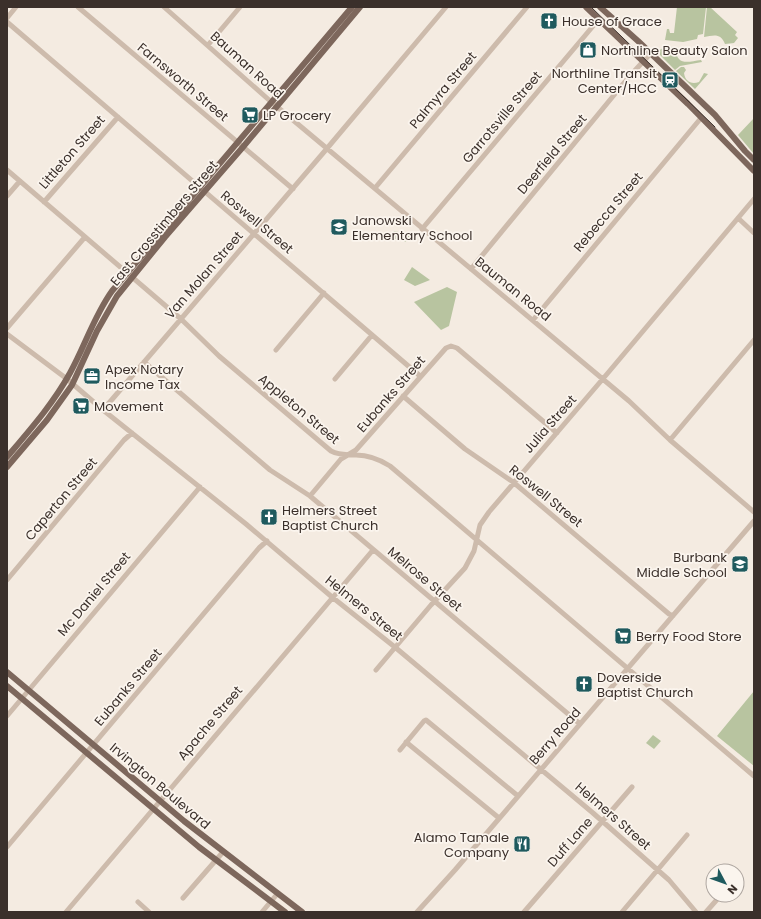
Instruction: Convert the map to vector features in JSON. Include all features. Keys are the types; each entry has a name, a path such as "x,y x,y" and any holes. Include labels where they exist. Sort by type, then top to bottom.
{"main road":[{"name":"East Crosstimbers Street","path":"346,19 352,7"},
{"name":"East Crosstimbers Street","path":"7,457 47,420 72,384 108,296 129,275 202,189 238,142 274,104 346,19 360,7"},
{"path":"586,7 754,171"},
{"path":"600,7 652,53 715,115 754,160"},
{"name":"East Crosstimbers Street","path":"202,189 243,147 274,104"},
{"path":"718,136 726,128"},
{"path":"723,140 730,134"},
{"name":"East Crosstimbers Street","path":"7,467 67,379 94,329"},
{"name":"Irvington Boulevard","path":"7,672 160,801 223,852 302,912"},
{"name":"Irvington Boulevard","path":"7,686 216,860 284,912"},
{"path":"249,885 257,887 267,885"}],"street":[{"path":"7,18 16,7"},
{"name":"Farnsworth Street","path":"78,7 292,189"},
{"name":"Bauman Road","path":"164,7 274,104 328,148 422,229 604,379 670,440 754,512"},
{"path":"208,45 240,7"},
{"name":"Van Molan Street","path":"103,410 255,234 446,7"},
{"name":"Palmyra Street","path":"375,188 527,7"},
{"name":"Garrotsville Street","path":"422,229 599,19"},
{"name":"Roswell Street","path":"7,22 420,376"},
{"name":"Deerfield Street","path":"471,269 628,78 652,53"},
{"name":"Littleton Street","path":"44,202 118,117"},
{"name":"Rebecca Street","path":"533,320 701,118"},
{"name":"Appleton Street","path":"7,170 181,319 219,356 331,451 340,457 356,452 374,458 390,466 754,776"},
{"path":"7,196 20,181"},
{"name":"Julia Street","path":"376,670 465,568 474,551 480,525 513,482 604,379 754,199"},
{"path":"738,218 754,233"},
{"path":"7,328 85,237"},
{"path":"276,350 324,293"},
{"name":"Helmers Street","path":"7,334 67,379 103,410 267,541 332,597 396,648 593,813 669,880 696,912"},
{"path":"335,379 372,335"},
{"path":"670,440 754,340"},
{"name":"Eubanks Street","path":"356,452 420,376 446,348 451,346 457,348 557,433"},
{"name":"Melrose Street","path":"144,362 270,470 310,496 580,724"},
{"name":"Roswell Street","path":"403,396 465,449 513,482 673,616"},
{"name":"Caperton Street","path":"7,580 124,440 132,433"},
{"path":"310,496 340,457"},
{"name":"Mc Daniel Street","path":"7,716 200,487"},
{"name":"Berry Road","path":"418,911 500,818 540,769 754,521"},
{"path":"465,530 471,531 477,529 480,525"},
{"name":"Eubanks Street","path":"7,847 258,548 267,541"},
{"name":"Apache Street","path":"66,912 373,550"},
{"path":"400,750 424,721 428,721 518,796"},
{"path":"406,742 500,818"},
{"name":"Duff Lane","path":"524,912 632,787"},
{"path":"622,912 687,835"},
{"path":"183,898 223,852"},
{"path":"262,912 278,893"},
{"path":"138,902 149,912"},
{"path":"706,912 713,903"}],"green space":[{"path":"677,7 706,7 703,34 698,35 697,39 683,42 665,40 667,29 669,29 670,33 674,33"},
{"path":"707,7 710,7 737,32 735,35 738,38 734,43 725,44 719,36 704,37"},
{"path":"665,46 675,48 678,58 684,62 701,60 702,62 680,66 675,70 660,55 660,50"},
{"path":"681,67 684,67 686,70 684,73 685,76 691,83 699,82 704,73 708,74 695,89 676,71"},
{"path":"754,118 754,154 738,135"},
{"path":"394,231 405,233 410,237 405,242 401,239 394,239"},
{"path":"412,267 430,280 415,286 404,280"},
{"path":"447,287 457,292 449,326 441,330 414,302"},
{"path":"754,691 754,766 717,736"},
{"path":"653,735 661,741 654,749 646,743"}],"tram line":[{"path":"591,7 715,127"}],"place":[{"name":"House of Grace","path":"549,21"},
{"name":"Northline Beauty Salon","path":"588,50"},
{"name":"Northline Transit Center/HCC","path":"670,80"},
{"name":"LP Grocery","path":"250,115"},
{"name":"Janowski Elementary School","path":"339,227"},
{"name":"Apex Notary Income Tax","path":"92,376"},
{"name":"Movement","path":"81,406"},
{"name":"Helmers Street Baptist Church","path":"269,517"},
{"name":"Burbank Middle School","path":"740,564"},
{"name":"Berry Food Store","path":"623,636"},
{"name":"Doverside Baptist Church","path":"584,684"},
{"name":"Alamo Tamale Company","path":"522,844"}]}
